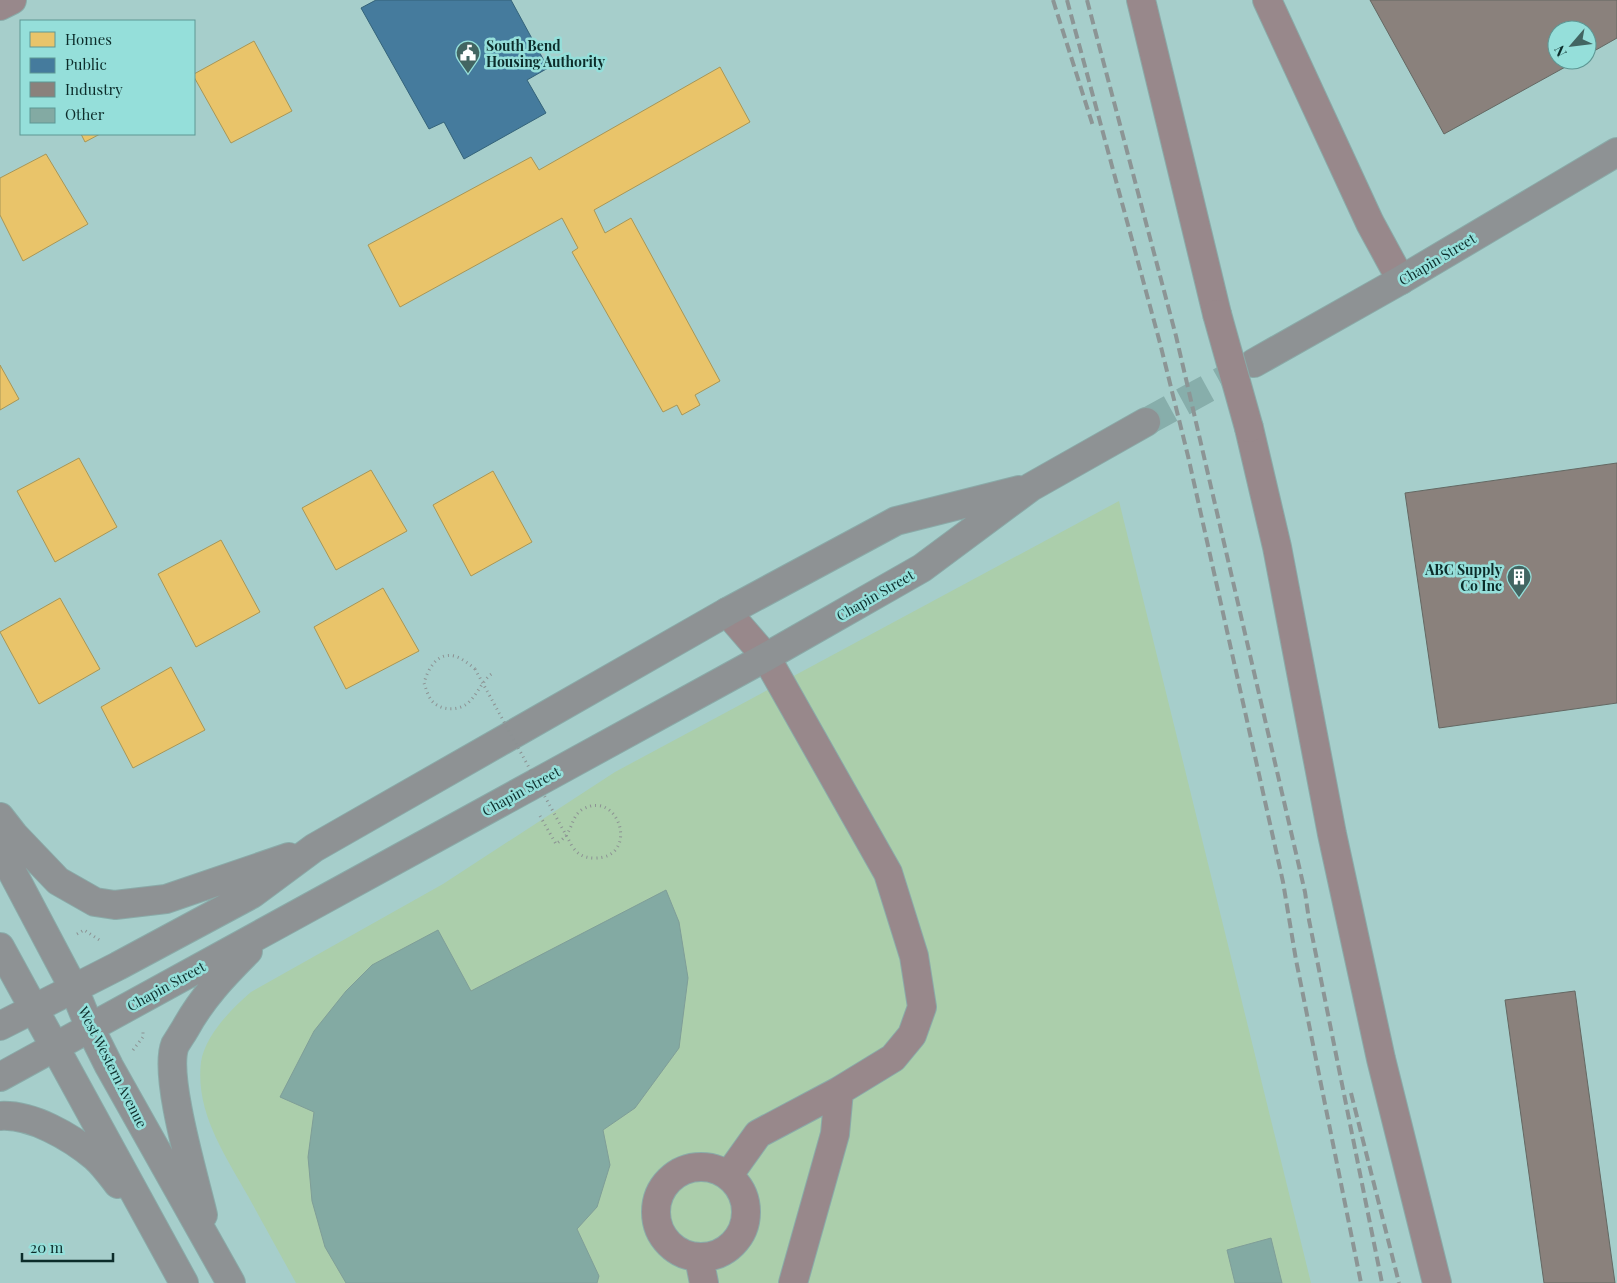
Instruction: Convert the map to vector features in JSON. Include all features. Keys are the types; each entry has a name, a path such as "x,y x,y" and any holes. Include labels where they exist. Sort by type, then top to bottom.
{"main road":[{"name":"Chapin Street","path":"1254,363 1401,280 1617,152"},
{"name":"Chapin Street","path":"0,1077 766,657 922,568 1031,487 1146,422"},
{"name":"Chapin Street","path":"0,1026 127,962 252,894 314,848 727,612 896,521 1031,487"},
{"path":"0,817 14,835 58,881 95,902 115,905 166,899 314,848"},
{"name":"West Western Avenue","path":"0,849 74,989 90,1028 231,1283"},
{"path":"211,1248 180,1119 173,1070 175,1047 195,1011 219,980 273,926"},
{"path":"0,947 184,1283"},
{"path":"0,1116 9,1115 25,1119 56,1131 96,1158 152,1225"}],"street":[{"path":"0,6 12,0"},
{"path":"1141,0 1218,314 1249,428 1276,547 1332,834 1381,1059 1437,1283"},
{"path":"1267,0 1370,223 1401,280"},
{"path":"727,612 766,657 888,873 914,956 922,1007 912,1035 893,1058 839,1092 758,1134 728,1176"},
{"path":"793,1283 835,1134 839,1092"},
{"path":"699,1167 714,1169 728,1176 738,1186 744,1199 746,1214 743,1228 736,1240 726,1250 713,1256 702,1270 670,1246 661,1234 656,1220 656,1204 661,1189 671,1178 684,1170 699,1167"}],"path":[{"path":"493,673 488,676 470,702 463,707 444,709 432,701 424,683 430,666 446,656 454,656 476,669 572,846 581,856 590,858 606,857 618,846 621,837 621,826 609,810 602,806 584,808 577,814 567,836 556,844 540,816"},
{"path":"76,935 84,930 106,944"}],"green space":[{"path":"1119,501 1311,1283 296,1283 221,1149 207,1116 203,1098 200,1080 203,1052 213,1033 243,999 251,992 443,884 615,772"}],"building: Homes":[{"path":"254,41 292,111 231,143 195,79 195,73"},
{"path":"720,67 750,122 594,210 605,233 631,218 720,381 695,395 700,405 682,415 677,405 663,412 572,252 578,248 562,218 400,307 368,245 531,157 539,170"},
{"path":"82,135 98,135 85,142"},
{"path":"46,154 88,224 23,261 0,215 0,178"},
{"path":"0,365 19,399 0,410"},
{"path":"79,458 117,527 55,562 17,491"},
{"path":"371,470 407,531 336,570 302,508"},
{"path":"493,471 532,542 471,576 433,505"},
{"path":"221,540 260,612 196,647 158,574"},
{"path":"383,588 419,651 346,689 314,627"},
{"path":"60,598 100,669 39,704 0,632"},
{"path":"171,667 205,730 133,768 101,707"}],"building: Public":[{"name":"South Bend Housing Authority","path":"376,0 511,0 548,68 527,80 546,113 464,159 444,122 429,129 361,8"}],"building: Industry":[{"path":"1370,0 1617,0 1617,38 1597,49 1597,20 1547,20 1547,70 1560,70 1444,134"},
{"name":"ABC Supply Co Inc","path":"1617,463 1617,703 1439,728 1405,493"},
{"path":"1575,991 1615,1283 1544,1283 1505,1000"}],"building: Other":[{"path":"666,890 679,922 688,978 679,1048 635,1108 603,1130 610,1165 597,1207 577,1229 599,1276 597,1283 346,1283 325,1247 312,1201 308,1157 314,1112 280,1097 314,1031 346,991 372,965 438,930 471,991"},
{"path":"1271,1238 1282,1283 1235,1283 1227,1250"}],"tunnel":[{"path":"1146,422 1254,363"}],"railway":[{"path":"1053,0 1093,126"},
{"path":"1067,0 1160,343 1188,456 1283,882 1296,960 1361,1283"},
{"path":"1087,0 1176,336 1305,892 1382,1283"},
{"path":"1351,1093 1399,1283"}],"place":[{"name":"South Bend Housing Authority","path":"468,74"},
{"name":"ABC Supply Co Inc","path":"1519,598"}]}
